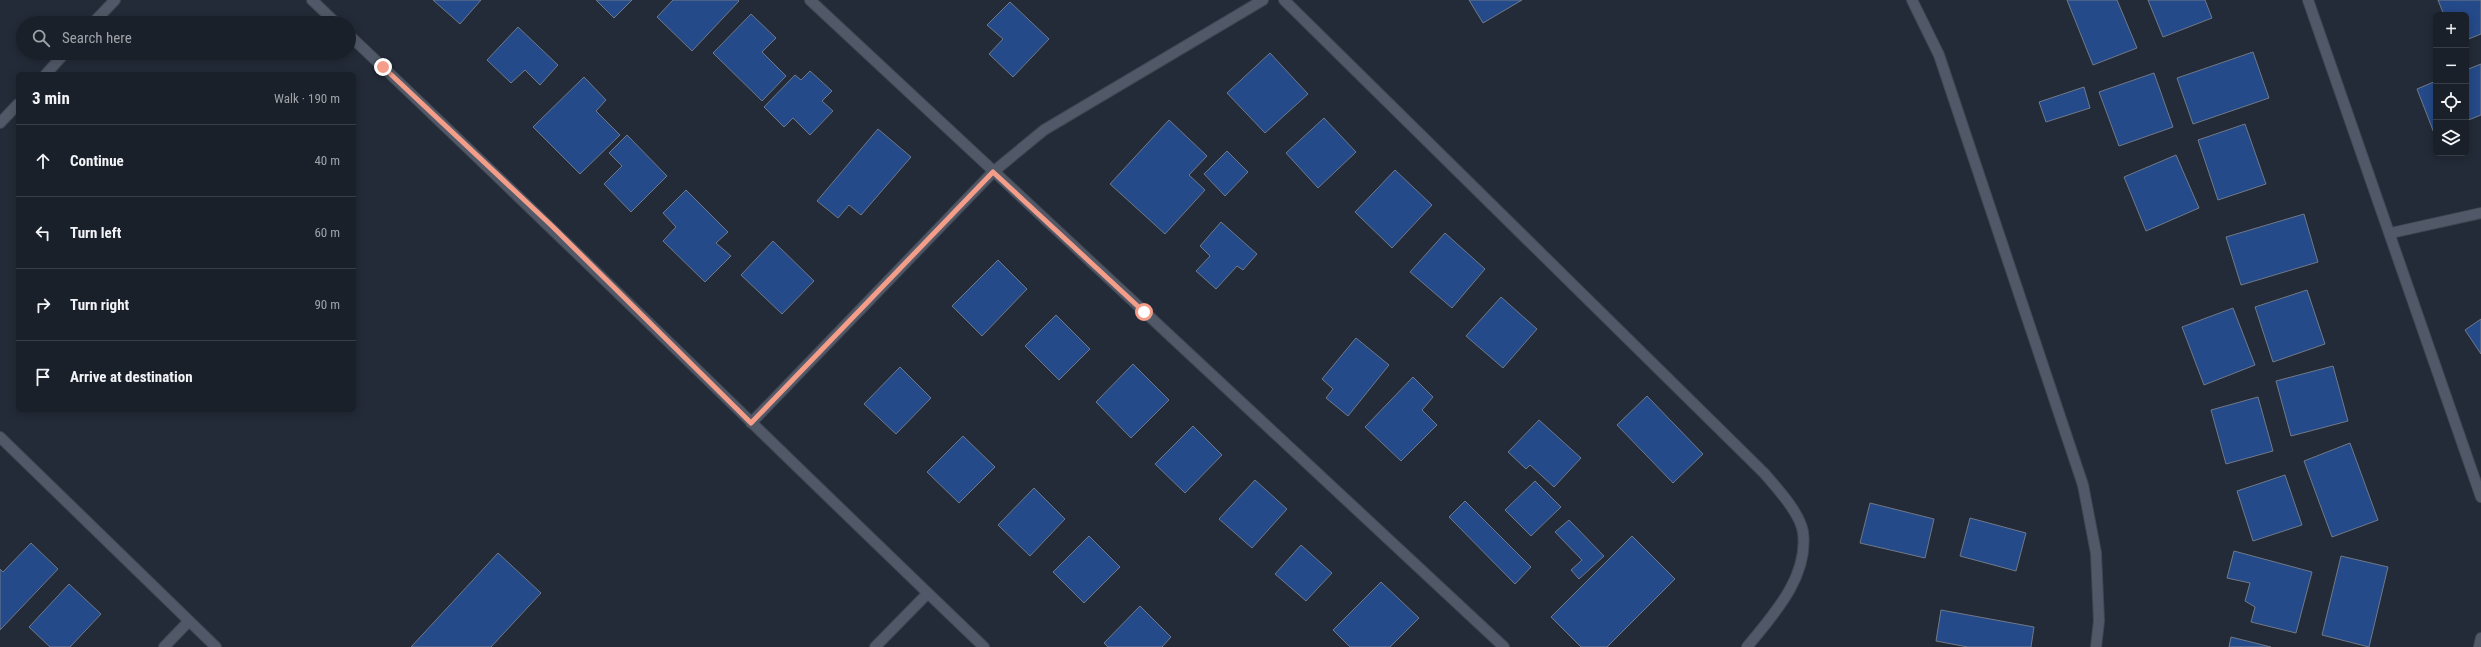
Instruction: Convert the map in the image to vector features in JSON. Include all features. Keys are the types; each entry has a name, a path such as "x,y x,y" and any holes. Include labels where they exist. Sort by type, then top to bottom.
{"street":[{"path":"100,16 115,0"},
{"path":"312,0 329,16"},
{"path":"810,0 1504,647"},
{"path":"751,423 993,172 1044,130 1263,0"},
{"path":"1284,0 1759,468 1787,500 1803,531 1802,562 1785,599 1747,647"},
{"path":"1912,0 1939,55 2083,485 2096,553 2099,621 2096,647"},
{"path":"2308,0 2391,233 2481,497"},
{"path":"356,42 552,226 751,423 984,647"},
{"path":"48,72 59,60"},
{"path":"0,123 16,106"},
{"path":"2391,233 2481,213"},
{"path":"0,437 216,647"},
{"path":"875,647 928,593"},
{"path":"164,647 189,621"},
{"path":"2479,647 2481,638"}],"building":[{"path":"433,0 481,0 460,24"},
{"path":"596,0 632,0 614,18"},
{"path":"673,0 739,1 692,51 657,17"},
{"path":"1469,0 1522,0 1483,23"},
{"path":"2067,0 2117,0 2137,48 2093,65"},
{"path":"2148,0 2205,0 2212,18 2163,37"},
{"path":"2438,0 2481,0 2481,34 2469,39 2469,12 2443,12"},
{"path":"1010,2 1049,39 1013,77 989,54 1003,39 987,25"},
{"path":"751,14 776,38 762,52 786,76 762,101 713,53"},
{"path":"518,27 558,65 540,85 525,70 511,83 487,60"},
{"path":"2253,52 2269,98 2193,124 2177,78"},
{"path":"1270,53 1308,94 1265,133 1227,93"},
{"path":"2481,64 2481,115 2469,120 2469,84 2469,69"},
{"path":"810,71 832,91 822,101 833,111 810,135 793,118 784,127 764,107 795,75 801,80"},
{"path":"2154,73 2173,127 2119,146 2099,92"},
{"path":"584,77 606,100 596,111 620,135 580,174 533,127"},
{"path":"2433,82 2433,130 2417,89"},
{"path":"2084,87 2090,108 2046,122 2039,102"},
{"path":"1324,118 1356,152 1318,188 1286,153"},
{"path":"1169,120 1207,156 1189,175 1205,190 1165,234 1110,184"},
{"path":"2245,124 2266,184 2218,200 2198,140"},
{"path":"878,129 911,157 861,215 849,205 838,218 817,201"},
{"path":"627,135 667,176 631,212 604,184 622,166 609,153"},
{"path":"1227,151 1248,172 1225,196 1204,174"},
{"path":"2176,155 2199,208 2146,231 2124,177"},
{"path":"1395,170 1432,205 1392,248 1355,212"},
{"path":"686,190 728,232 716,243 731,256 705,282 663,241 676,227 663,213"},
{"path":"2304,214 2318,262 2241,285 2226,237"},
{"path":"1221,222 1257,254 1243,270 1237,266 1216,289 1196,271 1210,256 1200,246"},
{"path":"1445,233 1485,269 1452,308 1410,272"},
{"path":"773,241 814,281 782,314 741,275"},
{"path":"998,260 1027,289 982,336 952,306"},
{"path":"2307,290 2325,344 2273,362 2255,307"},
{"path":"1501,297 1537,329 1503,368 1466,336"},
{"path":"2233,308 2255,365 2204,385 2182,327"},
{"path":"1056,315 1090,349 1059,380 1025,346"},
{"path":"2481,319 2481,354 2465,330"},
{"path":"1356,338 1389,365 1348,416 1326,398 1333,389 1322,379"},
{"path":"1133,364 1169,400 1131,438 1096,402"},
{"path":"2333,366 2348,421 2291,436 2276,381"},
{"path":"900,367 931,398 896,434 864,404"},
{"path":"1413,377 1433,397 1422,410 1437,425 1401,461 1365,427"},
{"path":"1647,396 1703,454 1673,483 1617,425"},
{"path":"2258,397 2273,451 2226,464 2211,410"},
{"path":"1539,420 1581,458 1554,487 1530,465 1526,469 1508,452"},
{"path":"1193,426 1222,455 1185,493 1155,464"},
{"path":"963,436 995,467 959,503 927,472"},
{"path":"2350,443 2378,520 2332,537 2304,461"},
{"path":"2285,475 2302,525 2253,541 2237,491"},
{"path":"1255,480 1287,509 1252,548 1219,519"},
{"path":"1535,481 1561,507 1531,536 1505,510"},
{"path":"1034,488 1065,519 1030,556 998,525"},
{"path":"1465,501 1531,567 1515,584 1449,517"},
{"path":"1870,503 1934,519 1925,558 1860,543"},
{"path":"1970,518 2026,533 2016,571 1960,556"},
{"path":"1569,520 1604,556 1579,579 1571,570 1582,560 1555,532"},
{"path":"1089,536 1120,567 1084,603 1053,572"},
{"path":"1632,536 1675,579 1607,647 1581,647 1551,617"},
{"path":"31,543 58,569 0,630 0,569 3,572"},
{"path":"1301,545 1332,573 1306,601 1275,574"},
{"path":"2234,551 2312,572 2296,633 2251,622 2255,607 2245,601 2250,583 2227,578"},
{"path":"498,553 541,593 491,647 411,647"},
{"path":"2341,556 2388,567 2369,647 2322,635"},
{"path":"1381,582 1419,618 1390,647 1350,647 1333,630"},
{"path":"69,584 101,614 70,647 50,647 29,627"},
{"path":"1140,606 1171,637 1162,647 1108,647 1104,643"},
{"path":"1941,610 2034,627 2031,647 1968,647 1936,641"},
{"path":"2231,637 2271,647 2229,647"}],"route":[{"path":"383,67 552,226 751,423 993,172 1144,312"}]}
